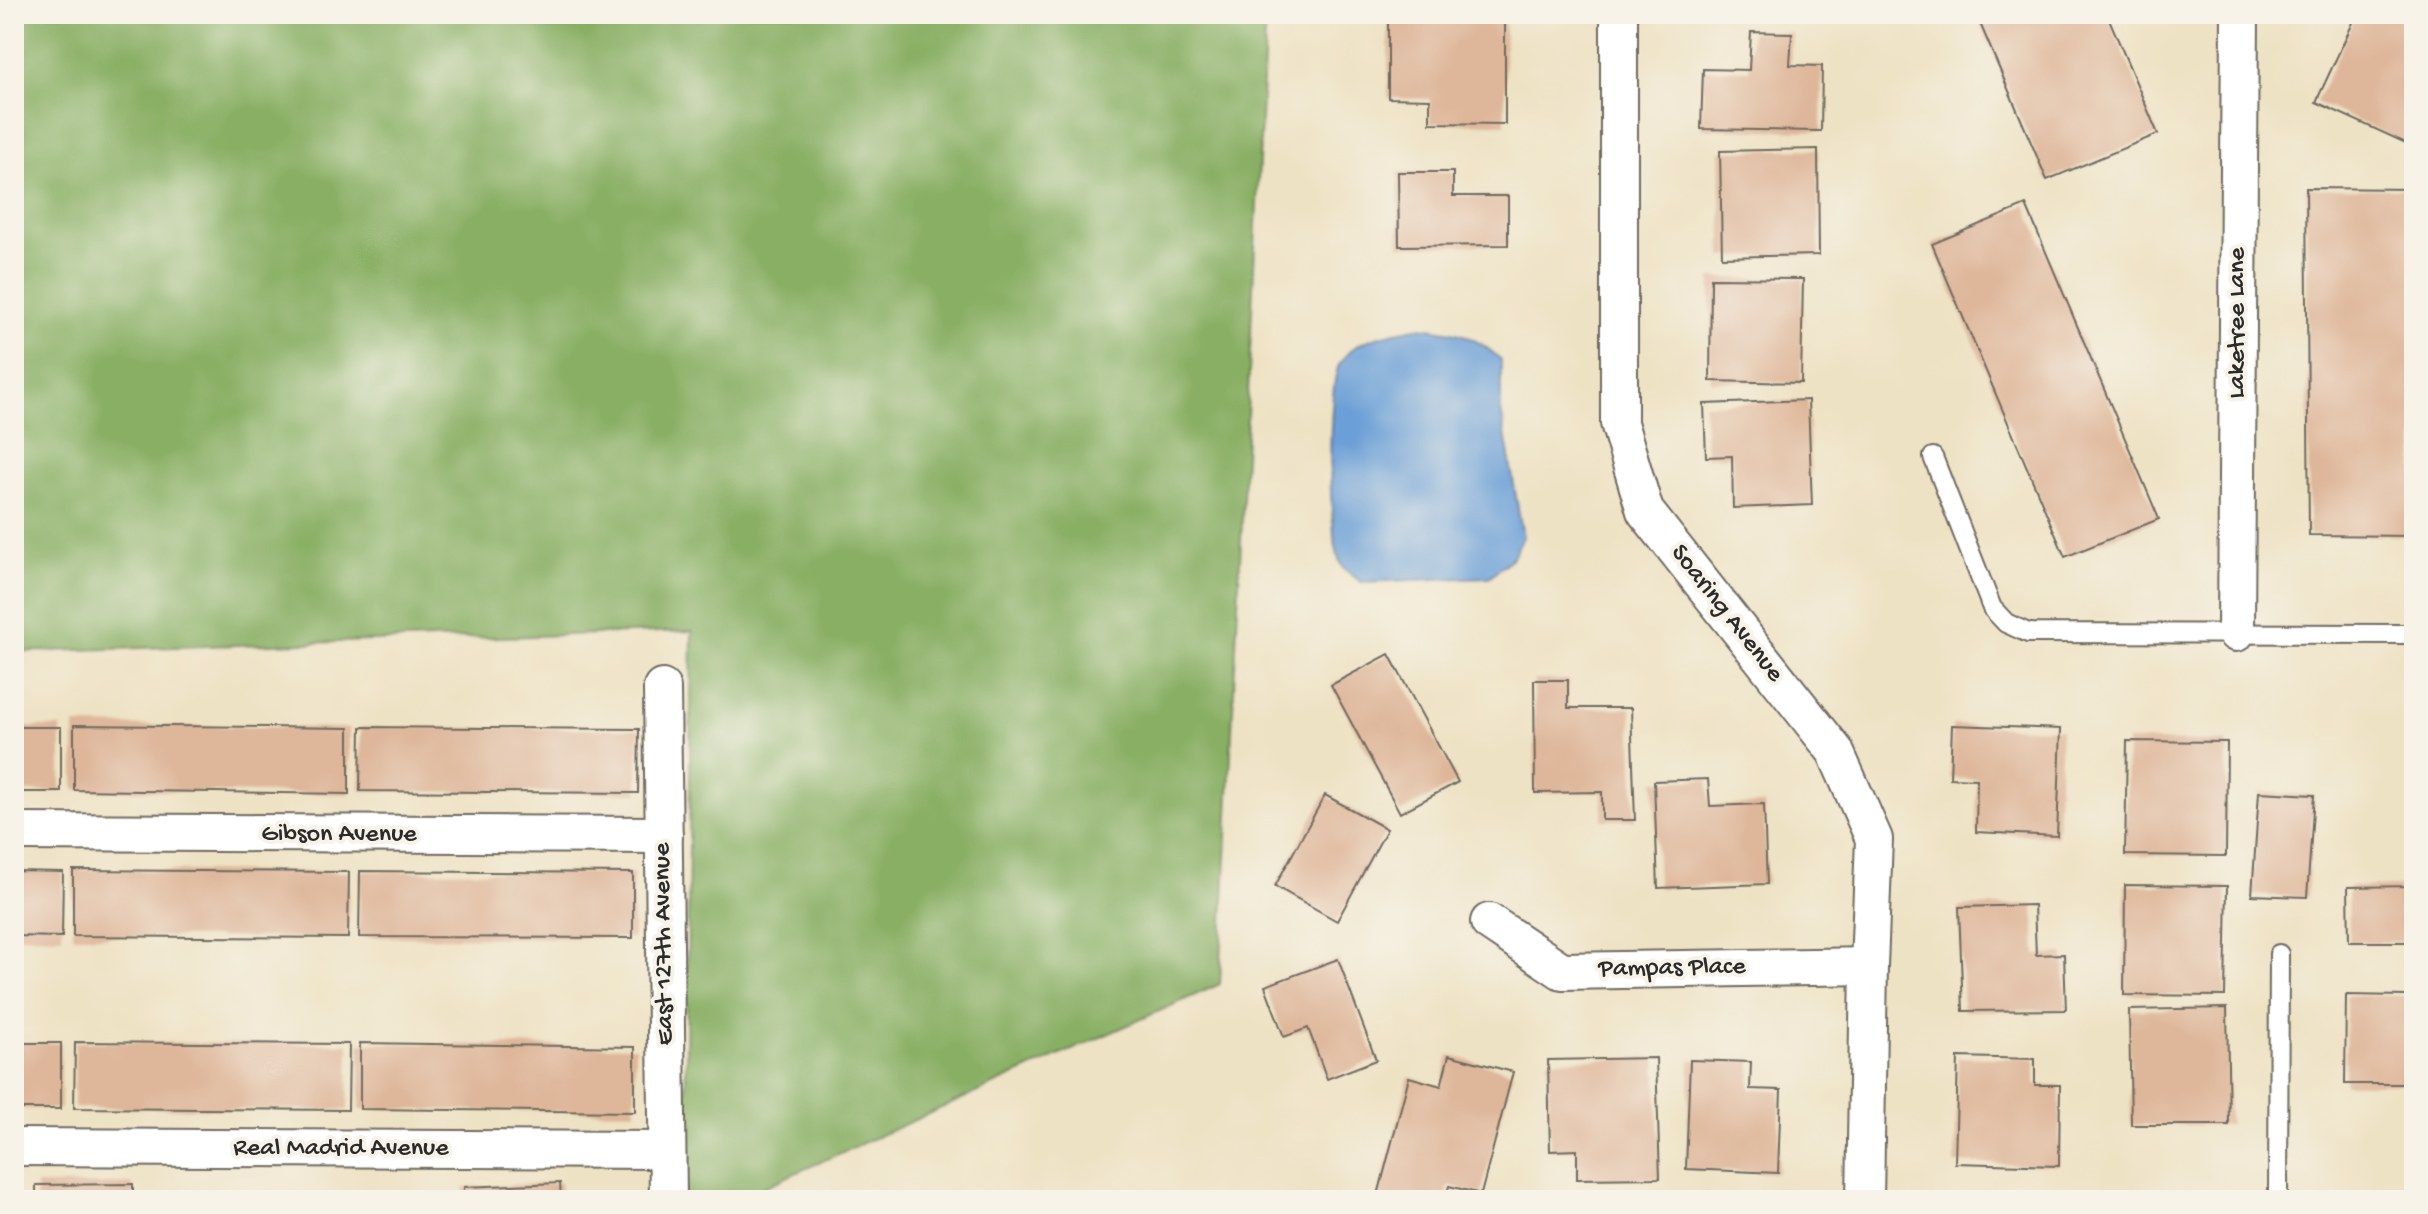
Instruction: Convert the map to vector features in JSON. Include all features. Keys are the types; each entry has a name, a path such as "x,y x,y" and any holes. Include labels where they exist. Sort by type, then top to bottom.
{"street":[{"name":"Soaring Avenue","path":"1619,14 1619,423 1645,511 1835,751 1874,839 1865,1200"},
{"name":"Laketree Lane","path":"2236,633 2240,14"},
{"name":"East 127th Avenue","path":"662,688 668,1200"},
{"name":"Gibson Avenue","path":"14,832 664,835"},
{"name":"Pampas Place","path":"1489,922 1562,971 1869,966"},
{"name":"Real Madrid Avenue","path":"14,1147 667,1150"}],"lane":[{"path":"1933,457 1992,608 2006,623 2028,633 2414,634"},
{"path":"2278,1200 2279,954"}],"green space":[{"path":"14,14 1266,14 1220,984 735,1200 684,1200 692,631 14,652"}],"water":[{"path":"1419,327 1464,335 1482,344 1501,360 1501,410 1523,537 1512,558 1489,577 1361,582 1342,566 1337,552 1330,466 1335,380 1339,365 1354,348 1374,338"}],"building":[{"path":"1976,14 2107,14 2158,134 2047,180"},
{"path":"2357,14 2414,14 2414,136 2410,145 2316,102"},
{"path":"1388,15 1505,16 1505,124 1430,123 1430,99 1388,98"},
{"path":"1751,32 1792,33 1790,65 1822,66 1821,131 1701,129 1703,69 1749,70"},
{"path":"1818,149 1819,255 1722,257 1720,151"},
{"path":"1398,172 1453,172 1453,196 1508,196 1508,245 1399,246"},
{"path":"2306,188 2414,189 2414,536 2309,535"},
{"path":"2026,205 2159,519 2065,557 1932,244"},
{"path":"1711,278 1803,279 1801,383 1710,381"},
{"path":"1808,400 1812,505 1733,508 1732,456 1706,457 1704,404"},
{"path":"1389,654 1458,782 1400,813 1331,685"},
{"path":"1534,680 1568,680 1568,708 1631,708 1635,820 1602,820 1602,792 1535,793"},
{"path":"74,725 349,728 349,794 74,790"},
{"path":"1952,725 2061,729 2057,836 1976,832 1977,779 1950,778"},
{"path":"14,727 61,727 61,792 14,792"},
{"path":"361,727 639,729 638,793 360,791"},
{"path":"2127,741 2227,742 2226,856 2125,855"},
{"path":"1708,779 1710,806 1764,804 1767,884 1658,888 1654,781"},
{"path":"2259,792 2314,795 2307,897 2252,895"},
{"path":"1325,795 1387,829 1337,921 1275,886"},
{"path":"73,870 349,872 348,938 73,936"},
{"path":"14,871 63,872 62,937 14,936"},
{"path":"360,871 633,873 633,938 359,937"},
{"path":"2125,885 2227,886 2225,996 2124,995"},
{"path":"2414,886 2414,942 2349,942 2348,887"},
{"path":"2034,905 2036,955 2064,954 2066,1010 1963,1011 1959,907"},
{"path":"1338,959 1376,1060 1327,1079 1308,1028 1284,1037 1265,986"},
{"path":"2346,995 2407,996 2407,1084 2345,1084"},
{"path":"2227,1008 2229,1125 2131,1125 2129,1010"},
{"path":"75,1042 349,1044 348,1110 74,1108"},
{"path":"14,1043 61,1043 61,1109 14,1109"},
{"path":"360,1043 635,1047 635,1112 360,1109"},
{"path":"1449,1055 1513,1072 1481,1194 1449,1186 1445,1200 1377,1199 1409,1077 1441,1086"},
{"path":"1958,1057 2035,1059 2035,1085 2060,1085 2059,1166 1955,1163"},
{"path":"1656,1058 1660,1178 1577,1179 1577,1150 1550,1151 1548,1060"},
{"path":"1690,1060 1751,1062 1750,1089 1781,1090 1778,1173 1686,1169"},
{"path":"560,1183 561,1200 464,1200 464,1187"},
{"path":"133,1184 133,1200 36,1200 36,1185"},
{"path":"439,1196 439,1200 370,1200 370,1197"}]}
